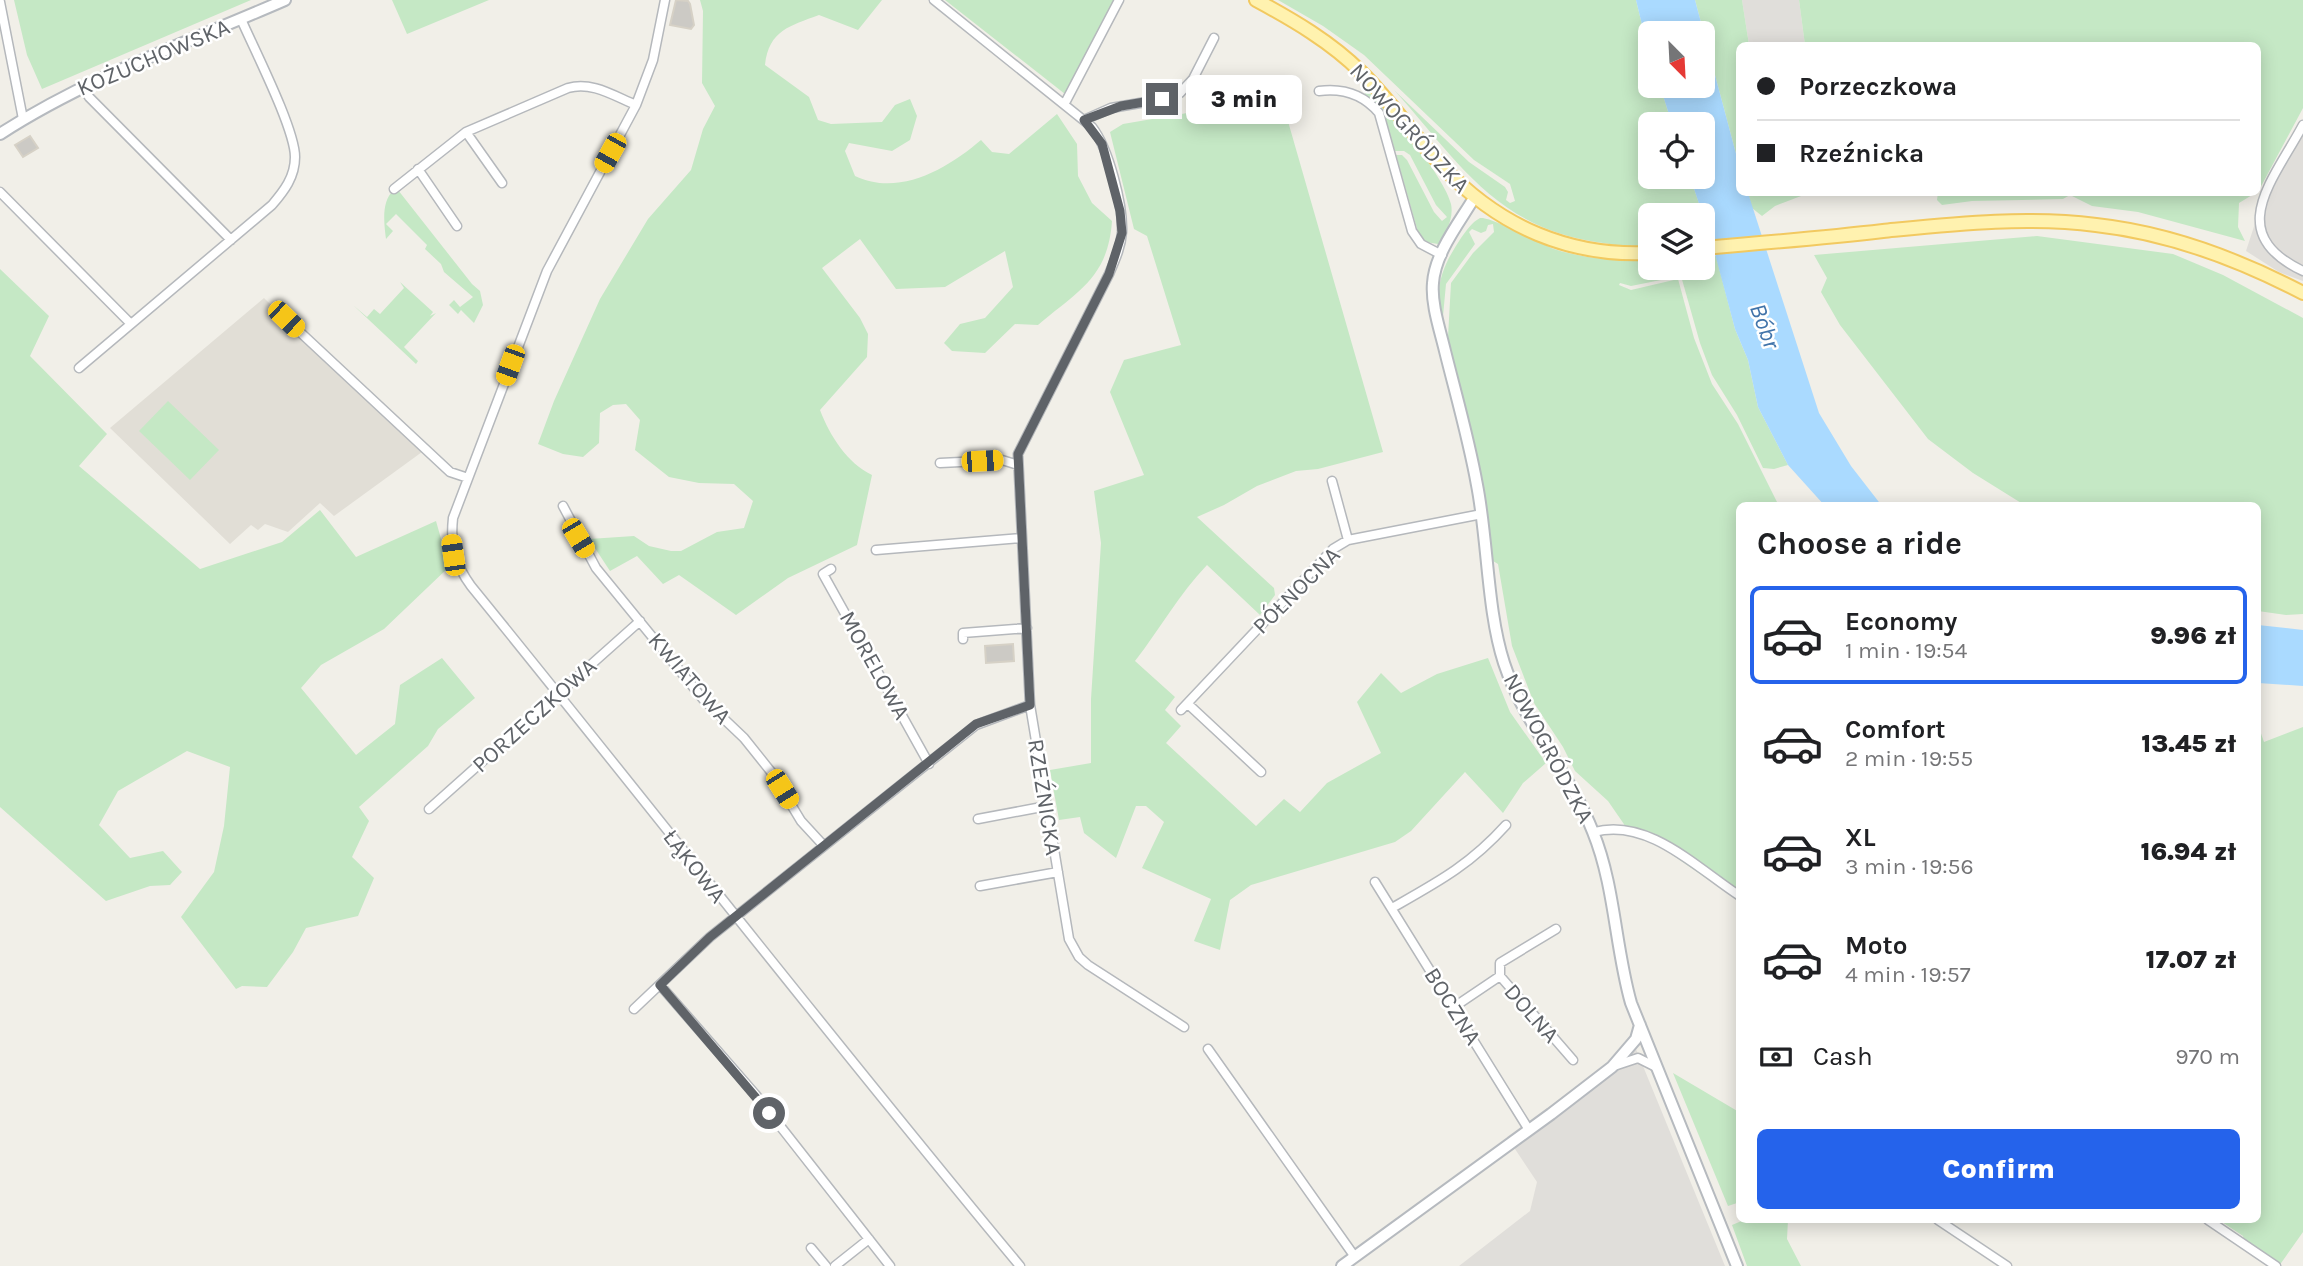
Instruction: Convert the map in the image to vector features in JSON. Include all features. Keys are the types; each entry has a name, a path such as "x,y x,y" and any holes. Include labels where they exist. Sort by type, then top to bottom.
{"main road":[{"name":"KOŻUCHOWSKA","path":"0,134 83,87 285,0"},
{"name":"NOWOGRÓDZKA","path":"1255,0 1346,57 1386,97 1443,168 1474,198 1442,255 1435,271 1433,288 1482,514 1504,662 1528,715 1576,795 1594,832 1605,866 1624,978 1656,1066 1737,1266"},
{"path":"1474,198 1513,224 1549,239 1620,254 1638,253"},
{"path":"1715,247 1991,222 2048,221 2098,225 2144,233 2208,251 2303,293"},
{"path":"1342,1266 1612,1067 1636,1039 1640,1025"}],"street":[{"path":"286,319 444,467 468,478 547,271 636,105 653,60 665,0"},
{"name":"RZEŹNICKA","path":"934,0 1065,103 1097,134 1107,159 1120,211 1120,245 1109,274 1018,454 1030,705 1066,930 1079,957 1184,1027"},
{"path":"1065,103 1119,0"},
{"path":"0,2 23,119"},
{"path":"79,368 285,191 293,172 295,155 290,133 241,19"},
{"path":"1084,120 1111,108 1169,98 1180,93 1193,79 1214,38"},
{"path":"394,189 466,132 580,85 593,87 636,105"},
{"path":"83,87 89,97 231,240"},
{"name":"NOWOGRÓDZKA","path":"1319,91 1339,88 1367,103 1379,113 1412,231 1421,244 1442,255"},
{"path":"2303,125 2262,202 2258,222 2270,250 2283,261 2303,271"},
{"path":"466,132 502,183"},
{"path":"418,169 457,226"},
{"path":"0,192 131,324"},
{"path":"940,463 1002,460 1018,465"},
{"name":"ŁĄKOWA","path":"468,478 453,518 451,538 460,570 735,917 1020,1266"},
{"path":"1332,481 1348,540"},
{"name":"KWIATOWA","path":"563,506 596,568 703,699 744,738 772,773 801,821 824,846"},
{"name":"PÓŁNOCNA","path":"1261,772 1184,707 1322,557 1348,540 1482,514"},
{"path":"876,550 1021,538"},
{"name":"MORELOWA","path":"831,569 823,574 929,764"},
{"name":"PORZECZKOWA","path":"429,809 640,621"},
{"path":"963,639 963,633 1027,628"},
{"path":"634,1009 735,917 976,724 1030,705"},
{"path":"978,819 1047,806"},
{"path":"1392,908 1455,872 1483,851 1506,825"},
{"path":"1594,832 1621,830 1652,838 1736,893"},
{"path":"980,886 1058,872"},
{"name":"BOCZNA","path":"1375,881 1529,1130"},
{"path":"1500,976 1500,963 1556,929"},
{"name":"DOLNA","path":"1454,1007 1500,976 1573,1060"},
{"path":"660,985 755,1094 890,1266"},
{"path":"1208,1049 1355,1257"},
{"path":"1612,1067 1638,1058 1656,1066"},
{"path":"1942,1223 2007,1266"},
{"path":"2212,1223 2276,1266"},
{"path":"835,1266 869,1239"},
{"path":"811,1248 826,1266"}],"shaded area":[{"path":"1742,0 1799,0 1805,42 1749,42"},
{"path":"2303,126 2303,281 2279,272 2246,251 2262,202"},
{"path":"264,298 422,452 334,516 320,503 288,532 265,524 258,530 251,525 230,544 110,428"},
{"path":"1636,1049 1725,1266 1459,1266 1530,1211 1537,1182 1507,1137 1580,1084"}],"green space":[{"path":"14,0 251,0 42,89 27,55"},
{"path":"392,0 489,0 407,34"},
{"path":"700,0 882,0 858,30 819,15 790,26 771,44 765,65 809,97 818,120 831,124 882,122 895,105 910,99 917,116 910,140 892,151 849,143 845,151 855,176 872,182 888,183 922,177 953,161 981,140 992,152 1009,154 1057,114 1077,144 1078,176 1092,203 1112,221 1104,257 1088,282 1038,325 1015,324 985,353 952,351 944,343 960,324 985,318 1013,287 1005,251 945,287 896,289 860,239 822,268 860,318 868,334 867,357 820,410 840,448 872,475 857,545 788,578 736,615 679,575 663,584 637,556 610,571 589,539 634,536 649,546 681,551 717,532 744,528 753,501 734,484 699,483 669,477 635,450 640,420 626,404 613,405 600,413 599,443 583,457 563,454 538,444 554,401 600,299 648,219 691,170 703,129 715,106 702,83 703,11"},
{"path":"945,0 1116,0 1065,94"},
{"path":"1278,0 1636,0 1641,21 1638,21 1638,98 1664,98 1668,112 1638,112 1638,189 1694,189 1699,203 1638,203 1638,247 1566,235 1534,223 1483,188 1460,166 1394,90 1469,162 1505,187 1508,192 1506,200 1510,203 1515,201 1510,184 1474,160 1364,55 1323,26"},
{"path":"1695,0 1742,0 1749,42 1736,42 1736,154 1715,75 1715,21 1701,21"},
{"path":"1799,0 2303,0 2303,108 2261,186 2261,42 1805,42"},
{"path":"1361,81 1411,138 1446,192 1451,204 1451,215 1438,244 1426,242 1418,232 1396,155 1402,155 1407,160 1434,212 1442,221 1447,217 1436,205 1410,155 1404,151 1395,151 1384,114 1367,100"},
{"path":"1281,97 1383,452 1318,469 1296,471 1257,486 1197,517 1274,588 1275,595 1260,615 1207,565 1179,600 1135,661 1175,697 1165,710 1181,726 1166,743 1256,826 1284,799 1300,812 1327,783 1381,753 1357,702 1381,673 1401,693 1437,674 1488,658 1510,712 1546,763 1523,783 1503,813 1465,772 1411,831 1395,842 1251,885 1230,900 1220,950 1194,941 1211,899 1142,868 1164,822 1146,806 1136,806 1116,858 1084,833 1080,817 1059,820 1050,770 1091,763 1091,699 1101,543 1094,491 1144,475 1110,392 1124,360 1181,345 1147,236 1134,229 1110,132 1123,124"},
{"path":"394,190 398,190 480,291 483,305 474,323 461,310 458,314 449,305 454,300 460,307 473,297 444,272 441,264 425,249 427,245 396,214 386,224 393,231 386,239 385,206"},
{"path":"1749,196 1801,196 1775,206 1762,216 1752,208"},
{"path":"1938,196 2068,196 2063,199 1972,201 1942,205 1937,200"},
{"path":"2072,196 2250,196 2239,203 2238,227 2245,241 2138,212 2092,206"},
{"path":"1480,218 1486,219 1554,249 1602,259 1638,260 1638,280 1661,280 1631,286 1620,283 1619,285 1631,290 1678,280 1694,338 1712,384 1738,424 1777,502 1736,502 1736,899 1645,836 1628,830 1608,801 1575,771 1563,747 1534,703 1512,646 1498,564 1493,561 1481,481 1448,337 1451,283 1473,253 1494,232 1493,224 1488,225 1486,231 1481,233 1472,229 1469,232 1475,244 1446,284 1443,316 1440,305 1442,275 1467,229"},
{"path":"2037,236 2173,254 2223,275 2303,318 2303,614 2261,611 2261,502 2020,502 1973,473 1928,439 1840,325 1821,292 1827,278 1814,255"},
{"path":"1716,256 1735,329 1748,360 1758,407 1788,465 1774,469 1763,468 1737,415 1712,375 1682,280 1715,280"},
{"path":"0,269 49,316 30,356 107,434 79,466 200,569 282,542 320,510 356,557 436,521 449,567 384,629 321,665 301,688 356,755 395,724 400,685 442,658 475,698 438,729 428,746 359,807 369,821 352,857 374,878 358,916 306,928 293,952 267,987 242,986 236,989 181,917 214,872 224,826 230,767 187,751 118,791 99,825 130,858 163,851 182,872 170,885 150,886 106,901 0,807"},
{"path":"400,282 433,312 430,316 436,313 404,347 418,361 416,364 353,305 367,317 374,309 380,314 404,288"},
{"path":"168,401 219,450 190,480 139,431"},
{"path":"2303,727 2303,1232 2279,1266 2246,1249 2243,1236 2224,1223 2261,1223 2261,734 2264,742"},
{"path":"1673,1073 1736,1110 1736,1203 1728,1206"},
{"path":"1788,1223 1787,1239 1801,1266 1747,1266 1732,1225"}],"water":[{"path":"1636,0 1695,0 1701,21 1641,21"},
{"name":"Bóbr","path":"1715,75 1736,154 1736,196 1749,196 1819,413 1851,466 1879,502 1821,502 1788,465 1758,407 1748,360 1735,329 1715,254 1715,203 1699,203 1694,189 1715,189 1715,112 1668,112 1664,98 1715,98"},
{"path":"2261,625 2303,630 2303,686 2261,683"}],"building":[{"path":"676,0 688,1 690,4 694,25 691,29 670,25"},
{"path":"30,136 38,148 23,157 15,145"},
{"path":"1013,644 1014,661 986,663 985,646"}],"route":[{"path":"769,1113 660,985 710,937 976,724 1030,705 1018,454 1109,274 1122,233 1120,211 1102,144 1092,127 1084,120 1121,106 1162,99"}]}
